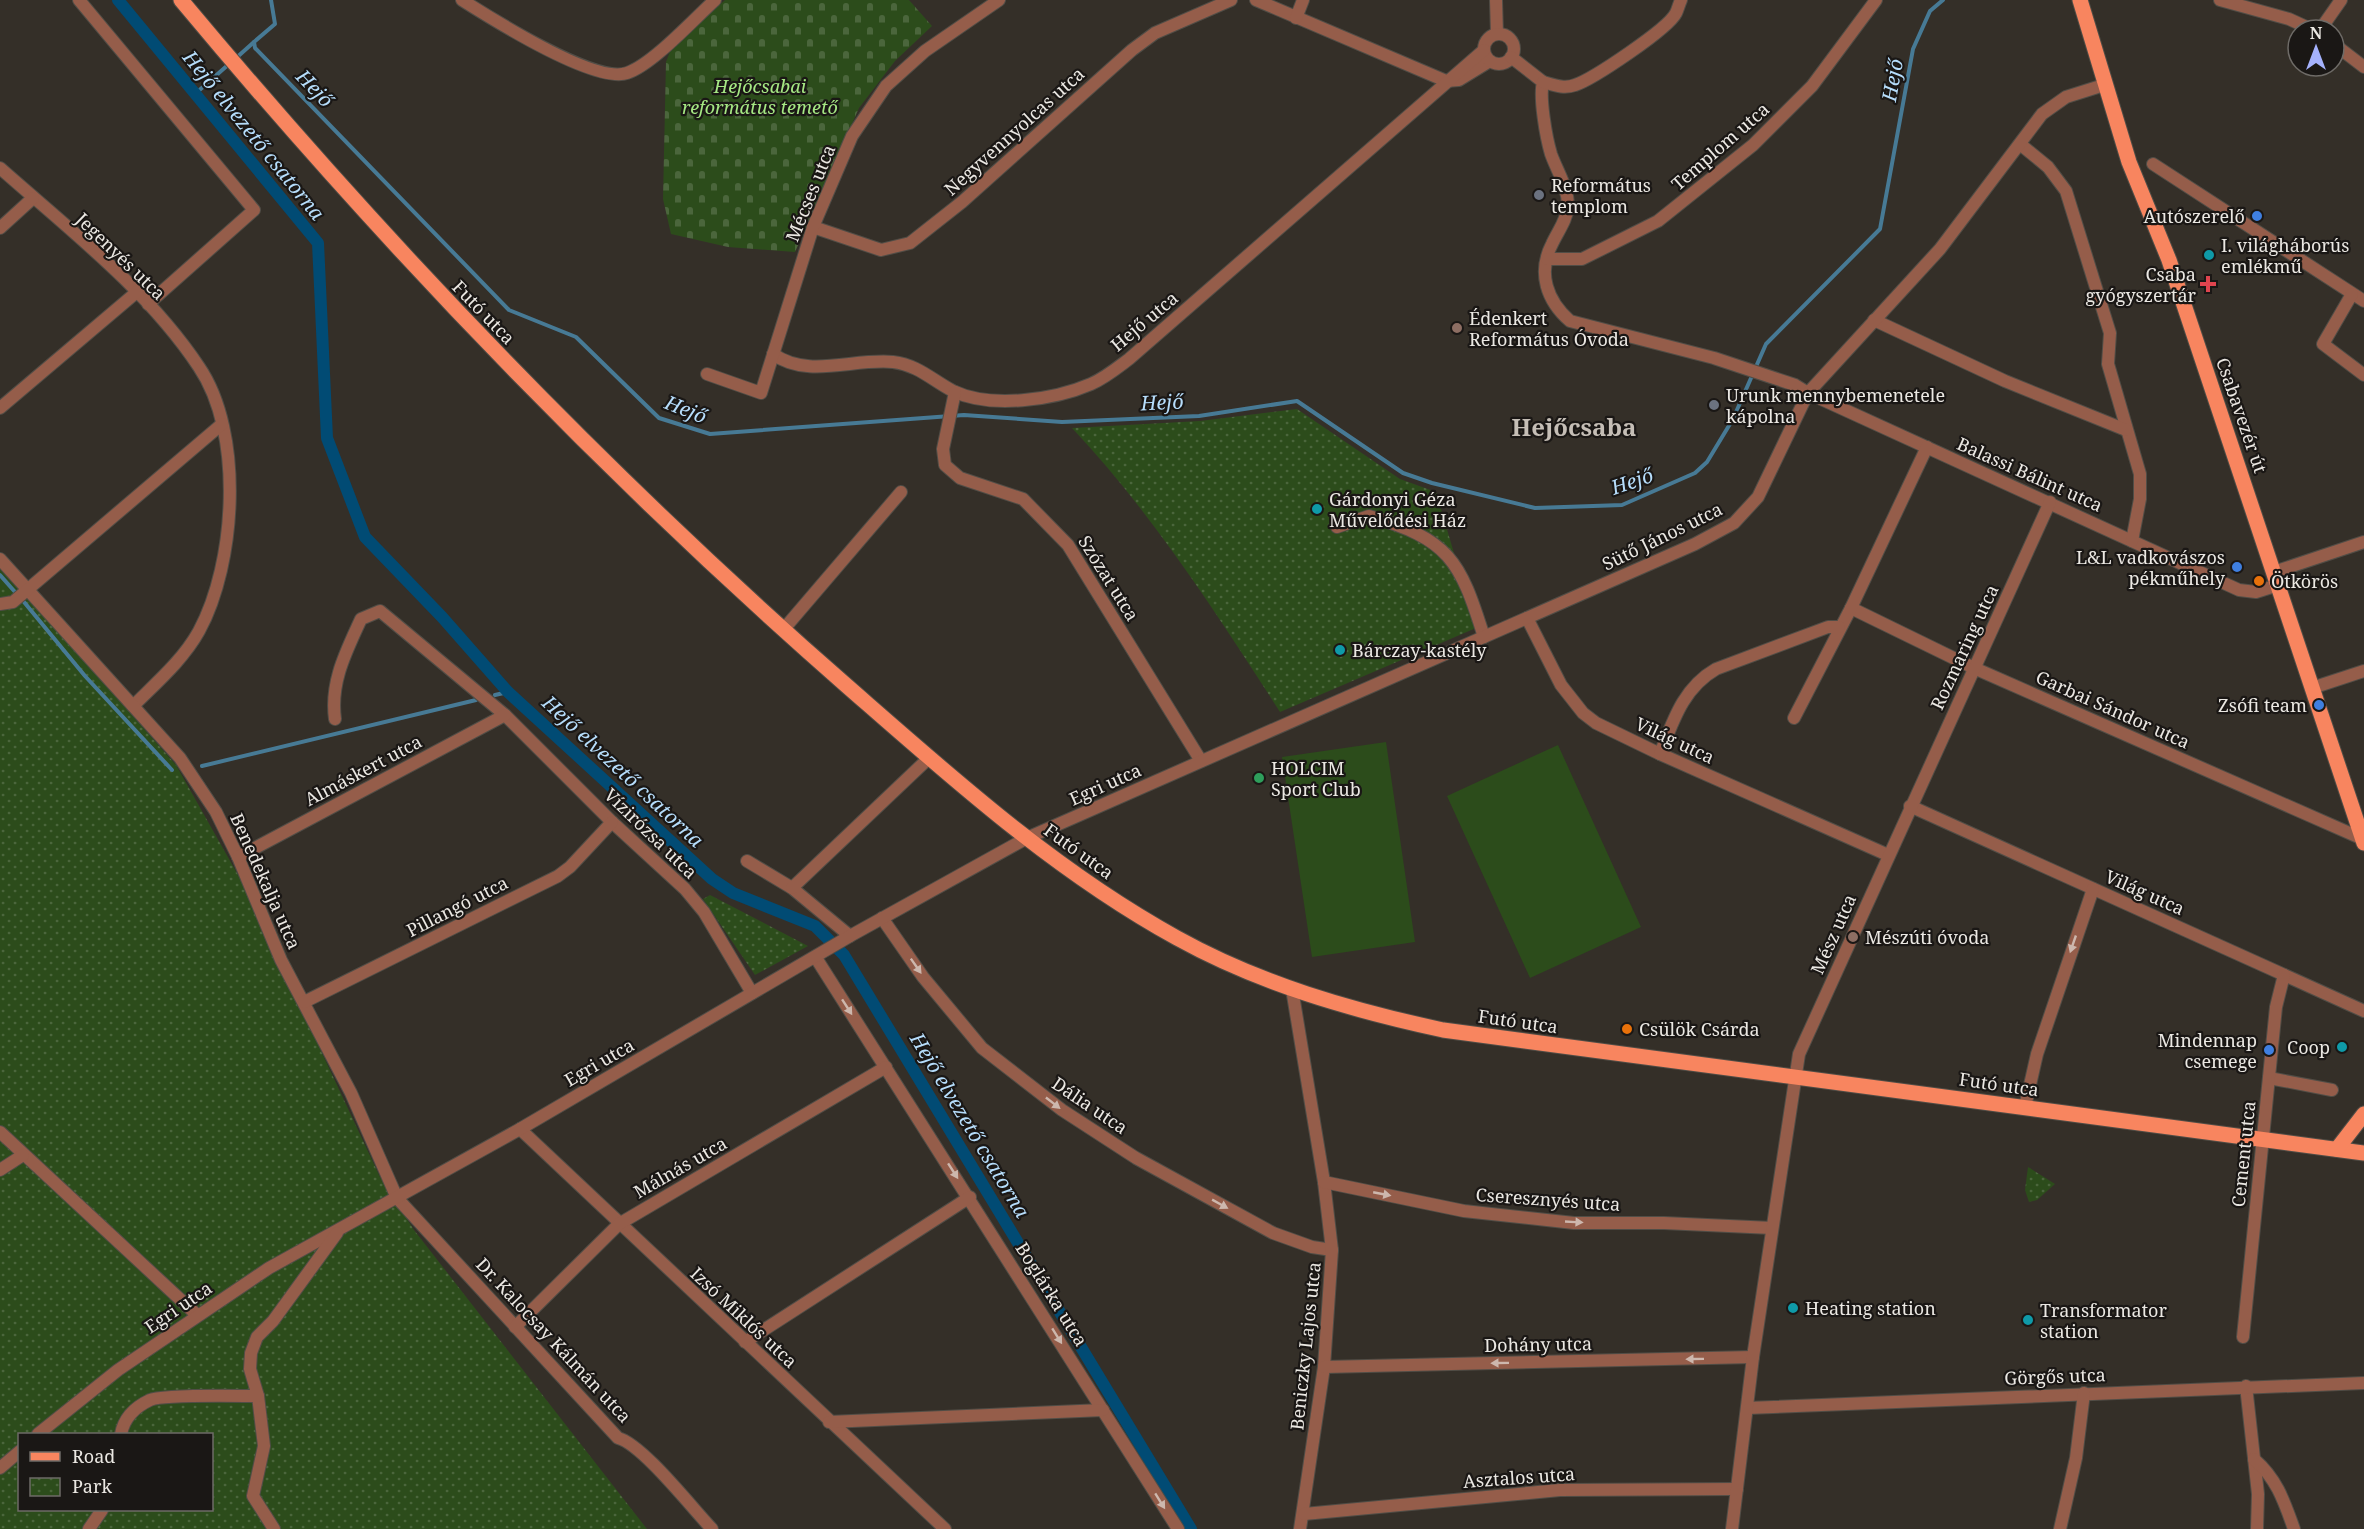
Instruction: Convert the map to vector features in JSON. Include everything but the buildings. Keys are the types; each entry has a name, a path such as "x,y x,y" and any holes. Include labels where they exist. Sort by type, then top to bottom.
{"main road":[{"name":"Futó utca","path":"182,0 232,60 438,293 616,474 783,630 930,758 1028,838 1099,891 1163,930 1212,956 1292,989 1353,1008 1443,1030 2364,1153"},
{"name":"Csabavezér út","path":"2080,0 2129,162 2169,260 2363,841"},
{"path":"2337,1149 2364,1114"}],"street":[{"path":"79,0 254,210 148,303"},
{"path":"462,0 546,50 605,73 626,74 648,61 715,0"},
{"name":"Mécses utca","path":"707,374 761,393 813,227 852,136 886,86 925,51 999,0"},
{"name":"Negyvennyolcas utca","path":"813,227 881,250 910,243 962,202 1132,50 1155,33 1231,0"},
{"path":"1256,0 1446,81"},
{"path":"1296,18 1303,0"},
{"path":"1496,0 1497,34"},
{"path":"1511,57 1543,82 1558,87 1575,85 1597,73 1660,30 1676,14 1681,0"},
{"name":"Templom utca","path":"1546,259 1582,259 1658,221 1753,145 1812,86 1876,0"},
{"path":"2220,0 2286,18"},
{"path":"2328,18 2341,0"},
{"path":"1497,34 1512,41 1514,48 1511,57 1502,63 1487,55 1488,38 1497,34"},
{"path":"2346,53 2364,67"},
{"name":"Hejő utca","path":"773,354 798,367 891,362 913,366 954,398 1045,400 1092,384 1129,360 1446,81 1487,55"},
{"name":"Balassi Bálint utca","path":"1543,82 1540,92 1550,152 1563,182 1568,207 1564,222 1550,246 1546,259 1545,279 1552,303 1570,321 1766,373 2239,590 2256,591 2276,578 2364,542"},
{"name":"Sütő János utca","path":"1201,761 1695,544 1734,523 1758,497 1808,393 1940,249 2042,114 2055,103 2104,85"},
{"path":"2020,144 2048,167 2066,191 2110,333 2108,363 2140,474 2140,499 2132,541"},
{"path":"2153,164 2364,301"},
{"name":"Jegenyés utca","path":"0,168 138,291 201,369 222,424 227,453 230,513 218,582 199,632 180,659 133,706"},
{"path":"0,228 33,198"},
{"path":"0,408 138,291"},
{"path":"2352,294 2323,344 2364,375"},
{"path":"1874,320 2005,381 2127,430"},
{"name":"Szózat utca","path":"954,398 943,449 945,465 960,478 1023,499 1068,545 1201,761"},
{"path":"0,604 13,602 222,424"},
{"path":"1794,718 1839,627 1851,608 1927,447"},
{"path":"783,630 901,492"},
{"name":"Rozmaring utca","path":"1911,806 2050,502"},
{"path":"1337,527 1369,516 1423,535 1457,566 1470,593 1484,637"},
{"name":"Benedekalja utca","path":"0,559 180,759 216,812 238,856 281,960 351,1093 397,1198"},
{"name":"Garbai Sándor utca","path":"1851,608 1974,668 2363,841"},
{"name":"Vízirózsa utca","path":"335,719 333,699 338,672 361,619 380,611 505,715 612,822 685,889 704,912 752,993"},
{"name":"Világ utca","path":"1527,618 1561,685 1583,713 1596,723 1660,754 1888,855"},
{"path":"1660,754 1678,708 1702,677 1716,669 1828,627 1839,627"},
{"path":"2312,688 2364,671"},
{"name":"Almáskert utca","path":"238,856 505,715"},
{"path":"792,888 930,758"},
{"name":"Egri utca","path":"40,1433 118,1370 269,1268 520,1129 850,936 1028,838 1201,761"},
{"name":"Világ utca","path":"1911,806 2364,1011"},
{"name":"Mész utca","path":"1732,1529 1753,1357 1799,1054 1911,806"},
{"name":"Pillangó utca","path":"304,1002 558,876 570,867 612,822"},
{"path":"747,861 792,888 850,936"},
{"path":"2025,1107 2041,1044 2093,889"},
{"name":"Dália utca","path":"882,918 923,977 982,1048 1062,1110 1136,1158 1273,1233 1311,1247 1332,1250"},
{"name":"Boglárka utca","path":"819,955 886,1067 1178,1529"},
{"name":"Cement utca","path":"2243,1337 2276,1007 2284,975"},
{"name":"Beniczky Lajos utca","path":"1292,989 1324,1182 1332,1250 1324,1367 1300,1529"},
{"name":"Málnás utca","path":"515,1328 619,1224 886,1067"},
{"path":"2269,1078 2332,1090"},
{"name":"Izsó Miklós utca","path":"520,1129 945,1529"},
{"path":"0,1132 197,1315"},
{"path":"0,1170 23,1155"},
{"name":"Cseresznyés utca","path":"1324,1182 1464,1211 1575,1222 1664,1222 1772,1228"},
{"path":"746,1342 970,1197"},
{"name":"Dr. Kalocsay Kálmán utca","path":"397,1198 618,1438 626,1440 650,1462 712,1529"},
{"path":"274,1529 253,1496 264,1446 258,1396 250,1369 251,1353 257,1337 273,1321 339,1229"},
{"name":"Dohány utca","path":"1324,1367 1753,1357"},
{"name":"Görgős utca","path":"1747,1408 2364,1383"},
{"path":"2247,1386 2258,1494 2257,1529"},
{"path":"2060,1529 2076,1458 2084,1393"},
{"path":"121,1433 133,1410 152,1399 258,1396"},
{"path":"829,1422 1104,1410"},
{"path":"0,1468 18,1453"},
{"path":"2254,1459 2279,1487 2294,1529"},
{"name":"Asztalos utca","path":"1304,1514 1560,1490 1737,1489"},
{"path":"88,1529 101,1511"}],"green space":[{"name":"Hejőcsabai református temető","path":"725,0 909,0 932,26 895,61 859,108 795,252 728,247 671,234 663,199 666,62 671,49"},
{"path":"1297,409 1400,479 1436,492 1476,628 1280,712 1208,601 1156,529 1072,428 1200,421"},
{"path":"0,566 176,765 242,882 380,1177 414,1230 647,1529 0,1529"},
{"path":"1386,742 1415,942 1312,957 1282,757"},
{"path":"1558,745 1641,927 1530,978 1447,796"},
{"path":"710,895 808,946 755,975 703,899"},
{"path":"2028,1167 2055,1184 2037,1200 2029,1202 2025,1190"}],"waterway":[{"name":"Hejő elvezető csatorna","path":"118,0 318,243 327,438 365,537 442,617 508,692 712,879 733,893 815,926 844,955 1191,1529"},
{"name":"Hejő","path":"271,0 275,24 254,42 255,48 509,310 576,337 659,418 710,434 964,415 1062,422 1199,416 1297,401 1403,473 1432,483 1535,508 1622,505 1695,473 1707,462 1733,419 1766,344 1880,229 1913,49 1930,11 1943,0"},
{"path":"235,59 254,42"},
{"path":"195,94 229,64"},
{"path":"0,575 15,592"},
{"path":"24,602 85,676 172,770"},
{"path":"495,695 508,692"},
{"path":"202,766 476,700"}],"place":[{"name":"Református templom","path":"1539,195"},
{"name":"Autószerelő","path":"2257,216"},
{"name":"I. világháborús emlékmű","path":"2209,255"},
{"name":"Csaba gyógyszertár","path":"2208,284"},
{"name":"Édenkert Református Óvoda","path":"1457,328"},
{"name":"Urunk mennybemenetele kápolna","path":"1714,405"},
{"name":"Gárdonyi Géza Művelődési Ház","path":"1317,509"},
{"name":"L&L vadkovászos pékműhely","path":"2237,567"},
{"name":"Ötkörös","path":"2259,581"},
{"name":"Bárczay-kastély","path":"1340,650"},
{"name":"Zsófi team","path":"2319,705"},
{"name":"HOLCIM Sport Club","path":"1259,778"},
{"name":"Mészúti óvoda","path":"1853,937"},
{"name":"Csülök Csárda","path":"1627,1029"},
{"name":"Coop","path":"2342,1047"},
{"name":"Mindennap csemege","path":"2269,1050"},
{"name":"Heating station","path":"1793,1308"},
{"name":"Transformator station","path":"2028,1320"}],"district":[{"name":"Hejőcsaba","path":"1574,426"}]}
